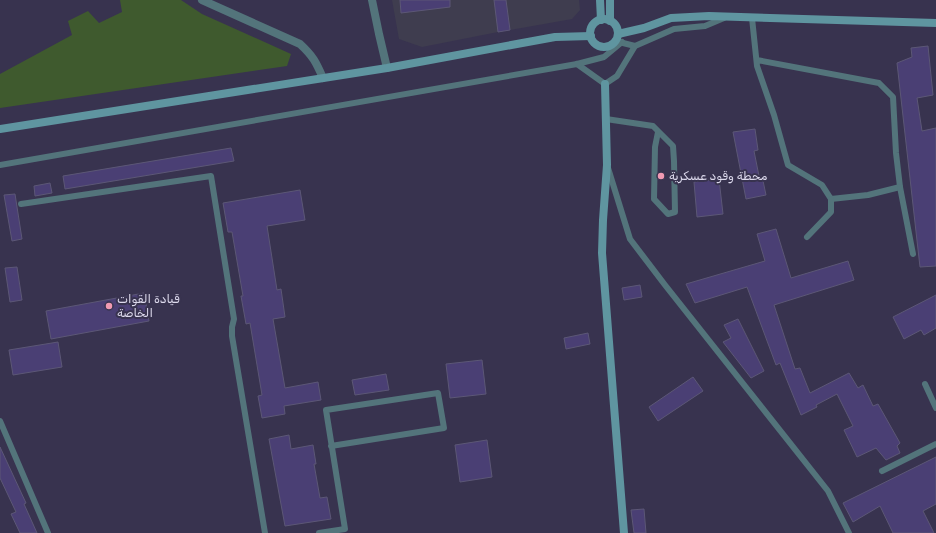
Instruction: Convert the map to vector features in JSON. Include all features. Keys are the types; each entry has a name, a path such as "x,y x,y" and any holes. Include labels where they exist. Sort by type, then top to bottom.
{"main road":[{"path":"600,0 601,20"},
{"path":"610,0 610,21"},
{"path":"618,39 617,27 606,19 595,23 592,28 592,40 602,46 607,46 613,44 618,39 670,18 709,16 936,23"},
{"path":"0,129 387,68 555,37 591,36"},
{"path":"605,84 607,165 602,253 624,533"}],"street":[{"path":"202,0 300,44 310,52 317,63 323,78"},
{"path":"372,0 387,68"}],"lane":[{"path":"578,64 605,84 616,76 635,46 674,29 705,26 726,17"},
{"path":"752,18 757,66 774,115 788,164 822,185 831,200 831,212 807,237"},
{"path":"0,165 578,64 604,58 618,39 635,46"},
{"path":"757,60 878,83 893,96 896,153 900,187 913,254"},
{"path":"606,118 653,126 672,146 674,161 675,212 668,214 654,200 655,147 658,132"},
{"path":"607,165 630,239 828,491 849,533"},
{"path":"21,204 211,176 234,319 232,336 265,533"},
{"path":"831,200 868,195 900,187"},
{"path":"925,384 936,408"},
{"path":"319,533 344,529 331,446 326,410 438,393 444,428 331,446"},
{"path":"0,421 48,533"},
{"path":"882,471 936,444"}],"shaded area":[{"path":"392,0 579,0 580,10 572,19 422,47 399,39"}],"green space":[{"path":"120,0 181,0 202,14 291,54 287,66 0,108 0,74 72,35 68,21 88,11 99,23 122,12"}],"building":[{"path":"400,0 450,0 450,7 401,13"},
{"path":"494,0 506,0 510,30 498,32"},
{"path":"928,46 933,95 917,98 922,131 936,128 936,266 920,267 897,63 912,57 911,48"},
{"path":"755,129 758,150 754,151 759,176 762,176 766,195 746,199 733,132"},
{"path":"231,148 234,161 65,189 63,176"},
{"path":"719,179 723,214 697,217 694,182"},
{"path":"50,183 52,193 35,196 34,186"},
{"path":"300,190 305,220 267,226 277,290 281,289 285,317 273,319 285,388 318,382 321,400 284,406 285,414 262,418 258,396 262,395 250,323 246,324 241,296 243,296 232,232 228,232 223,203"},
{"path":"15,194 22,239 12,241 4,195"},
{"path":"776,229 791,278 848,261 854,280 774,305 795,369 800,368 810,393 849,373 858,388 863,385 873,406 878,404 900,443 897,446 900,453 886,460 876,448 857,457 844,430 853,426 837,394 801,415 780,363 776,365 747,287 695,303 686,284 765,261 757,234"},
{"path":"17,267 22,300 10,302 5,268"},
{"path":"640,285 642,297 624,300 622,288"},
{"path":"144,293 149,321 51,339 46,311"},
{"path":"936,295 936,328 924,335 921,330 904,339 893,317"},
{"path":"738,319 764,371 751,378 723,342 731,338 724,325"},
{"path":"588,333 590,344 566,349 564,338"},
{"path":"58,342 62,367 13,375 9,350"},
{"path":"482,360 486,394 450,398 446,364"},
{"path":"386,374 389,390 355,395 352,380"},
{"path":"693,377 703,391 658,421 649,407"},
{"path":"289,435 291,449 313,445 316,464 314,464 320,498 327,497 331,519 285,526 269,439"},
{"path":"487,440 492,477 460,482 455,445"},
{"path":"0,447 26,503 24,504 37,533 20,533 11,514 16,512 0,478"},
{"path":"936,457 936,504 923,511 934,533 893,533 880,506 853,522 843,503"},
{"path":"644,509 646,533 634,533 631,510"}],"place":[{"name":"محطة وقود عسكرية","path":"661,176"},
{"name":"قيادة القوات الخاصة","path":"109,306"}]}
